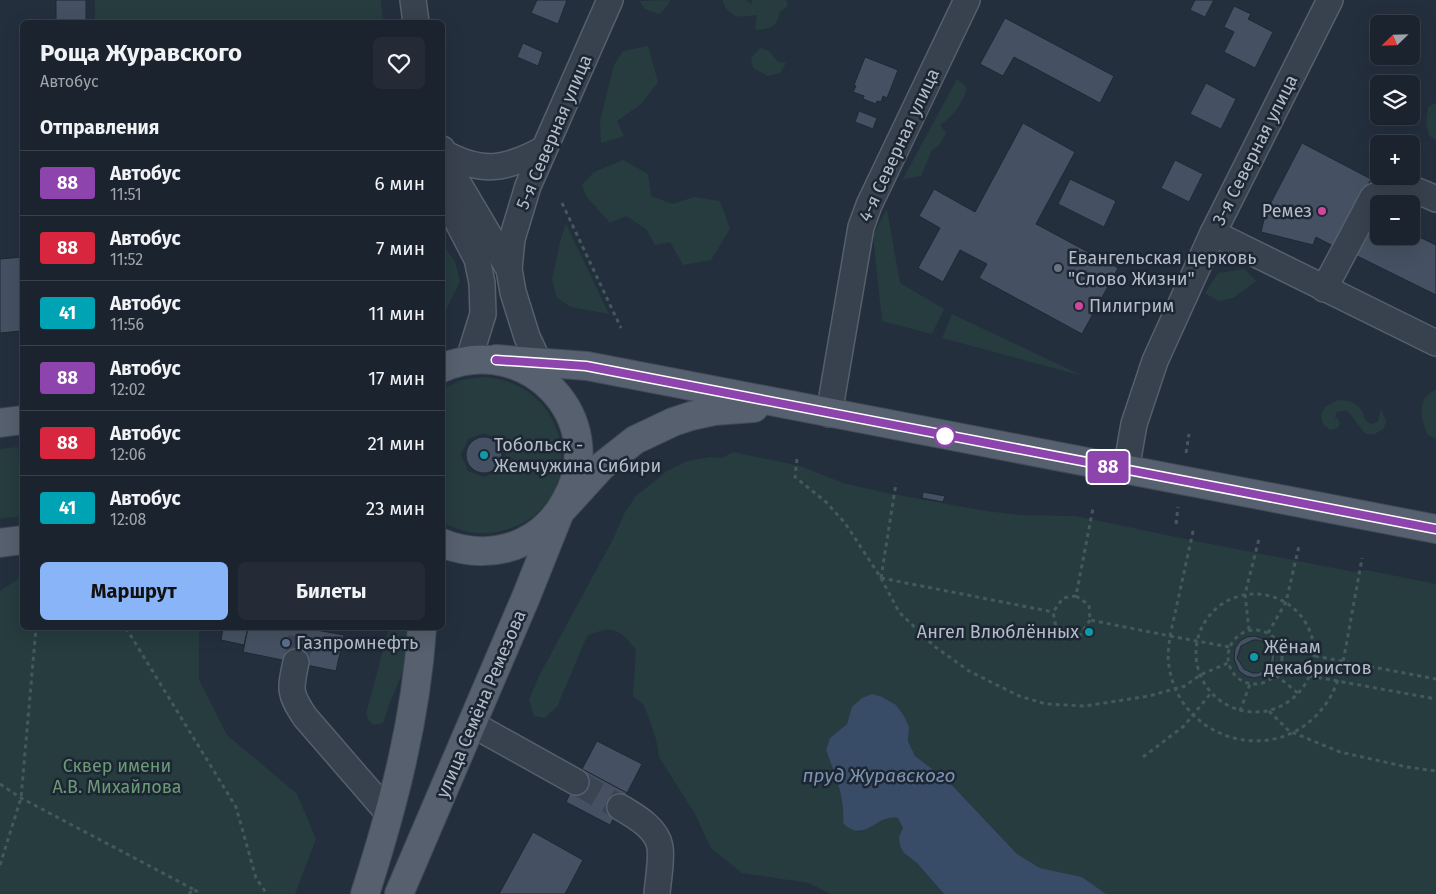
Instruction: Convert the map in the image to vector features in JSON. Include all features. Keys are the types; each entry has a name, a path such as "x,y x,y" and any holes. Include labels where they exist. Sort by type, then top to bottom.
{"main road":[{"path":"496,360 523,368 538,377 552,389 572,419 577,436 577,473 572,490 560,512"},
{"path":"452,364 496,360 586,366 1436,529"},
{"path":"445,544 462,550 480,552 499,550 533,537 548,526 602,466 636,440 673,422 706,413 748,408 802,408"},
{"path":"0,423 20,420"},
{"name":"улица Семёна Ремезова","path":"399,894 526,597 560,512"},
{"path":"0,543 20,540"},
{"path":"365,894 389,814 410,727 420,665 422,630"}],"street":[{"path":"413,0 416,20"},
{"name":"5-я Северная улица","path":"509,268 512,239 528,186 610,0"},
{"name":"4-я Северная улица","path":"829,414 861,227 869,205 967,0"},
{"name":"3-я Северная улица","path":"1126,470 1134,424 1155,361 1213,233 1330,0"},
{"path":"445,152 460,161 481,167 505,166 525,159 544,149"},
{"path":"445,155 458,182 509,268 513,292 524,330 537,362 552,389"},
{"path":"1324,289 1373,197 1388,188 1403,187 1419,191 1436,199"},
{"path":"445,198 477,259 482,283 482,314 452,364"},
{"path":"1213,233 1436,343"},
{"path":"296,662 291,684 294,700 305,717 389,814"},
{"path":"472,724 576,782"},
{"path":"620,807 640,820 658,838 661,848 657,894"}],"path":[{"path":"562,203 622,328"},
{"path":"1186,453 1189,434"},
{"path":"797,459 795,477 826,502 845,523 881,578 899,612 934,646 969,671 1019,696 1046,704 1085,706 1149,696 1185,686 1200,675 1228,663"},
{"path":"881,578 896,483"},
{"path":"1176,524 1178,506"},
{"path":"1076,596 1094,508"},
{"path":"1194,527 1170,636 1169,666 1176,688 1184,704 1193,715 1214,731 1243,740 1274,739 1293,732 1318,714 1330,697 1342,662 1362,558"},
{"path":"1249,630 1245,594 1259,539"},
{"path":"1268,633 1286,602 1299,546"},
{"path":"881,578 1053,612"},
{"path":"1245,594 1267,595 1286,602 1306,622 1312,635 1315,656 1310,676 1299,694 1282,707 1269,711 1240,711 1227,706 1211,693 1200,675 1196,661 1197,641 1205,620 1214,610 1232,598 1245,594"},
{"path":"1076,596 1089,605 1090,620 1080,635 1066,636 1056,628 1053,612 1063,598 1076,596"},
{"path":"1090,620 1229,647"},
{"path":"1259,629 1268,633 1276,639 1281,647 1281,666 1276,675 1269,681 1260,684 1250,684 1236,677 1228,663 1229,647 1234,639 1241,633 1249,630 1259,629"},
{"path":"0,866 21,798 36,630"},
{"path":"127,630 236,807 256,878 267,894"},
{"path":"1315,656 1436,679"},
{"path":"1276,675 1299,694"},
{"path":"1310,676 1436,699"},
{"path":"1240,711 1250,684"},
{"path":"1143,757 1184,726 1211,693"},
{"path":"1269,711 1293,732 1340,752 1407,768 1436,771"},
{"path":"0,784 21,798 201,894"},
{"path":"189,894 193,890"}],"green space":[{"path":"95,0 381,0 383,20 95,20"},
{"path":"670,0 668,5 659,14 645,9 639,1"},
{"path":"723,0 746,0 751,4 753,0 786,0 788,6 780,12 775,25 755,30 757,15 741,17 733,15 723,3"},
{"path":"648,46 658,82 641,104 617,121 624,136 601,143 600,121 614,65 623,51"},
{"path":"760,48 769,51 778,62 786,63 780,73 768,76 753,68 751,58"},
{"path":"957,79 967,88 957,109 940,125 946,133 939,145 932,150 921,176 903,179"},
{"path":"1436,103 1436,140 1429,136 1426,123 1428,107"},
{"path":"623,160 648,174 651,196 673,204 694,197 720,201 730,229 711,260 683,265 670,242 655,245 646,229 626,216 610,223 586,196 582,185 594,172"},
{"path":"887,209 900,283 944,309 932,334 882,321 873,235"},
{"path":"566,224 609,314 571,307 557,298 552,280"},
{"path":"445,247 455,262 460,281 445,312"},
{"path":"1245,269 1256,281 1233,298 1218,301 1205,293 1218,273"},
{"path":"952,314 1083,376 942,338"},
{"path":"484,377 515,385 539,401 554,423 561,449 560,475 549,499 530,519 501,531 486,533 471,532 445,523 445,388 461,380","holes":["484,433 499,439 506,455 500,471 484,477 468,471 461,455 468,439"]},
{"path":"1435,390 1436,439 1428,435 1422,412 1425,398"},
{"path":"1338,400 1356,404 1362,410 1365,420 1371,424 1378,422 1381,409 1386,421 1384,428 1375,434 1366,434 1346,410 1337,412 1335,418 1338,419 1340,424 1337,428 1330,430 1323,424 1321,415 1325,407"},
{"path":"18,447 20,516 0,519 0,449"},
{"path":"733,452 800,466 843,483 887,493 986,511 1020,515 1076,516 1354,572 1366,570 1436,584 1436,894 1106,894 1082,877 1040,868 1017,854 948,781 915,756 908,740 909,727 853,707 847,724 830,738 826,750 841,795 843,823 859,832 891,816 898,818 903,828 904,853 917,863 944,894 831,894 809,883 742,873 711,848 695,814 659,757 656,739 643,704 633,696 636,650 625,637 620,633 609,630 603,630 587,636 557,707 545,718 534,716 529,700 539,676 613,539 625,512 636,496 667,471 687,461 710,457 722,458"},
{"name":"Сквер имени А.В. Михайлова","path":"20,577 20,630 199,630 199,680 227,735 297,794 316,839 295,894 0,894 0,591"},
{"path":"388,630 409,630 405,667 383,723 374,725 369,721 366,714"}],"water":[{"name":"пруд Журавского","path":"872,694 896,705 909,727 908,741 915,756 948,781 1017,854 1040,868 1082,877 1106,894 944,894 917,863 904,853 900,846 899,837 903,828 898,818 883,820 864,830 858,831 851,829 843,823 841,795 826,750 830,738 847,724 852,707 862,698"}],"building":[{"path":"56,0 86,0 86,20 56,20"},
{"path":"537,0 567,0 558,24 531,13"},
{"path":"1195,0 1214,0 1205,17 1190,10"},
{"path":"1234,6 1251,14 1248,19 1273,32 1255,68 1224,52 1234,32 1224,27"},
{"path":"1005,18 1114,76 1100,103 1014,57 1003,76 980,64"},
{"path":"523,43 543,52 538,66 517,57"},
{"path":"865,57 898,70 887,98 883,96 881,102 877,101 876,104 863,99 864,96 853,92"},
{"path":"1206,83 1236,99 1221,129 1190,114"},
{"path":"859,111 877,118 873,129 855,122"},
{"path":"1023,123 1075,152 1036,224 1118,268 1082,334 979,278 987,264 960,250 943,282 918,268 940,228 919,216 934,189 975,212"},
{"path":"1302,143 1370,178 1335,247 1316,237 1313,245 1261,232 1266,212"},
{"path":"1175,160 1203,174 1189,202 1161,188"},
{"path":"1070,179 1116,201 1104,227 1058,204"},
{"path":"1370,225 1370,245 1420,245 1420,237 1436,245 1436,295 1355,255"},
{"path":"20,257 20,331 0,333 0,259"},
{"path":"484,437 491,438 497,442 501,448 501,462 497,468 491,472 484,473 477,472 471,468 467,462 466,455 467,448 471,442 477,438"},
{"path":"923,492 945,496 943,502 922,498"},
{"path":"223,630 248,630 244,645 221,640"},
{"path":"248,630 316,630 344,635 336,671 243,652"},
{"path":"1255,636 1268,641 1273,647 1274,663 1269,672 1262,676 1254,678 1246,676 1239,671 1234,659 1235,648 1240,641 1247,637","holes":["1253,640 1265,643 1271,653 1271,659 1269,665 1264,670 1252,673 1244,669 1237,658 1241,646"]},
{"path":"597,741 642,764 627,793 582,769"},
{"path":"582,769 627,793 610,825 566,802"},
{"path":"533,832 583,860 565,894 499,894"}],"tunnel":[{"path":"296,662 303,630"},
{"path":"576,782 620,807"}],"bus line":[{"name":"88","path":"496,360 586,366 1436,529"}],"place":[{"name":"Ремез","path":"1322,211"},
{"name":"Евангельская церковь \"Слово Жизни\"","path":"1058,268"},
{"name":"Пилигрим","path":"1079,306"},
{"name":"Тобольск - Жемчужина Сибири","path":"484,455"},
{"name":"Ангел Влюблённых","path":"1089,632"},
{"name":"Газпромнефть","path":"286,643"},
{"name":"Жёнам декабристов","path":"1254,657"}]}
